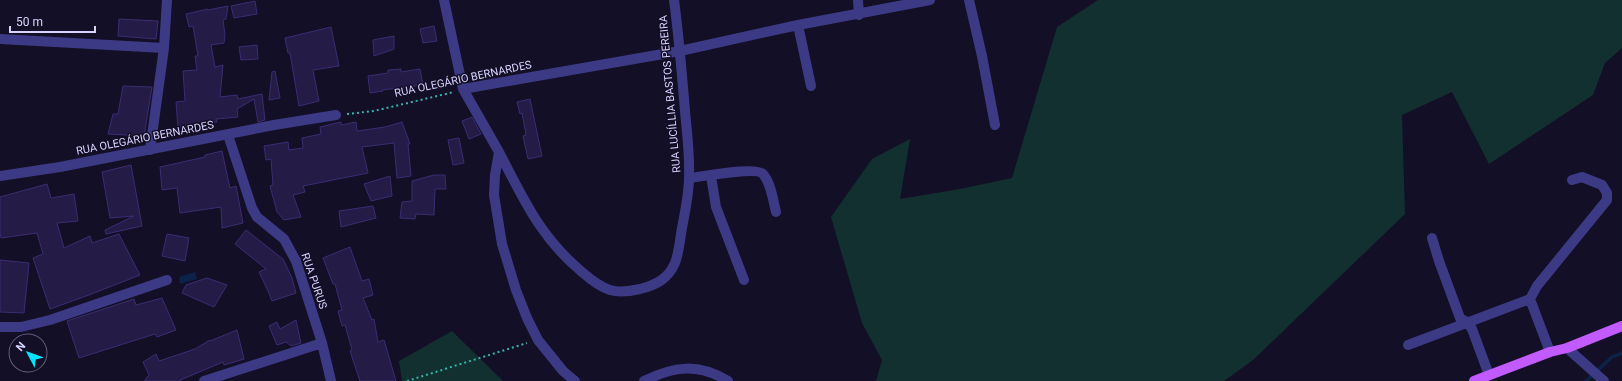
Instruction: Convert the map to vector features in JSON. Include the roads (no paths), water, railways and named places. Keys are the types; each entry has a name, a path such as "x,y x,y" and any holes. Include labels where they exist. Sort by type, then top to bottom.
{"main road":[{"path":"1474,381 1550,352 1567,348 1622,326"}],"street":[{"path":"150,150 164,48 167,0"},
{"name":"RUA LUCÍLLIA BASTOS PEREIRA","path":"444,0 463,89 499,152 535,221 551,243 570,262 592,280 609,290 618,292 650,286 664,280 670,273 675,263 681,238 690,178 689,150 674,0"},
{"path":"858,0 859,14"},
{"name":"RUA OLEGÁRIO BERNARDES","path":"463,89 680,51 798,25 930,0"},
{"path":"969,0 982,56 995,125"},
{"path":"798,25 811,86"},
{"path":"0,39 164,48"},
{"name":"RUA OLEGÁRIO BERNARDES","path":"0,176 60,167 228,134 336,115"},
{"name":"RUA PURUS","path":"228,134 252,208 257,216 284,239 296,261 322,343 331,381"},
{"path":"499,152 495,175 494,195 502,244 518,297 538,340 563,371 575,381"},
{"path":"690,178 745,170 758,170 762,172 768,182 776,212"},
{"path":"711,176 716,207 744,280"},
{"path":"1408,345 1530,299 1537,286 1607,200 1607,193 1602,185 1582,177 1572,180"},
{"path":"1432,238 1460,318 1467,322 1472,329 1488,376"},
{"path":"0,327 21,327 50,320 167,280"},
{"path":"1530,299 1550,352"},
{"path":"204,381 322,343"},
{"path":"1567,348 1604,381"},
{"path":"644,381 658,374 675,369 689,368 718,375 728,381"}],"water":[{"path":"195,272 197,279 180,284 179,277"}],"waterway":[{"path":"1586,381 1612,357 1622,353"}]}
